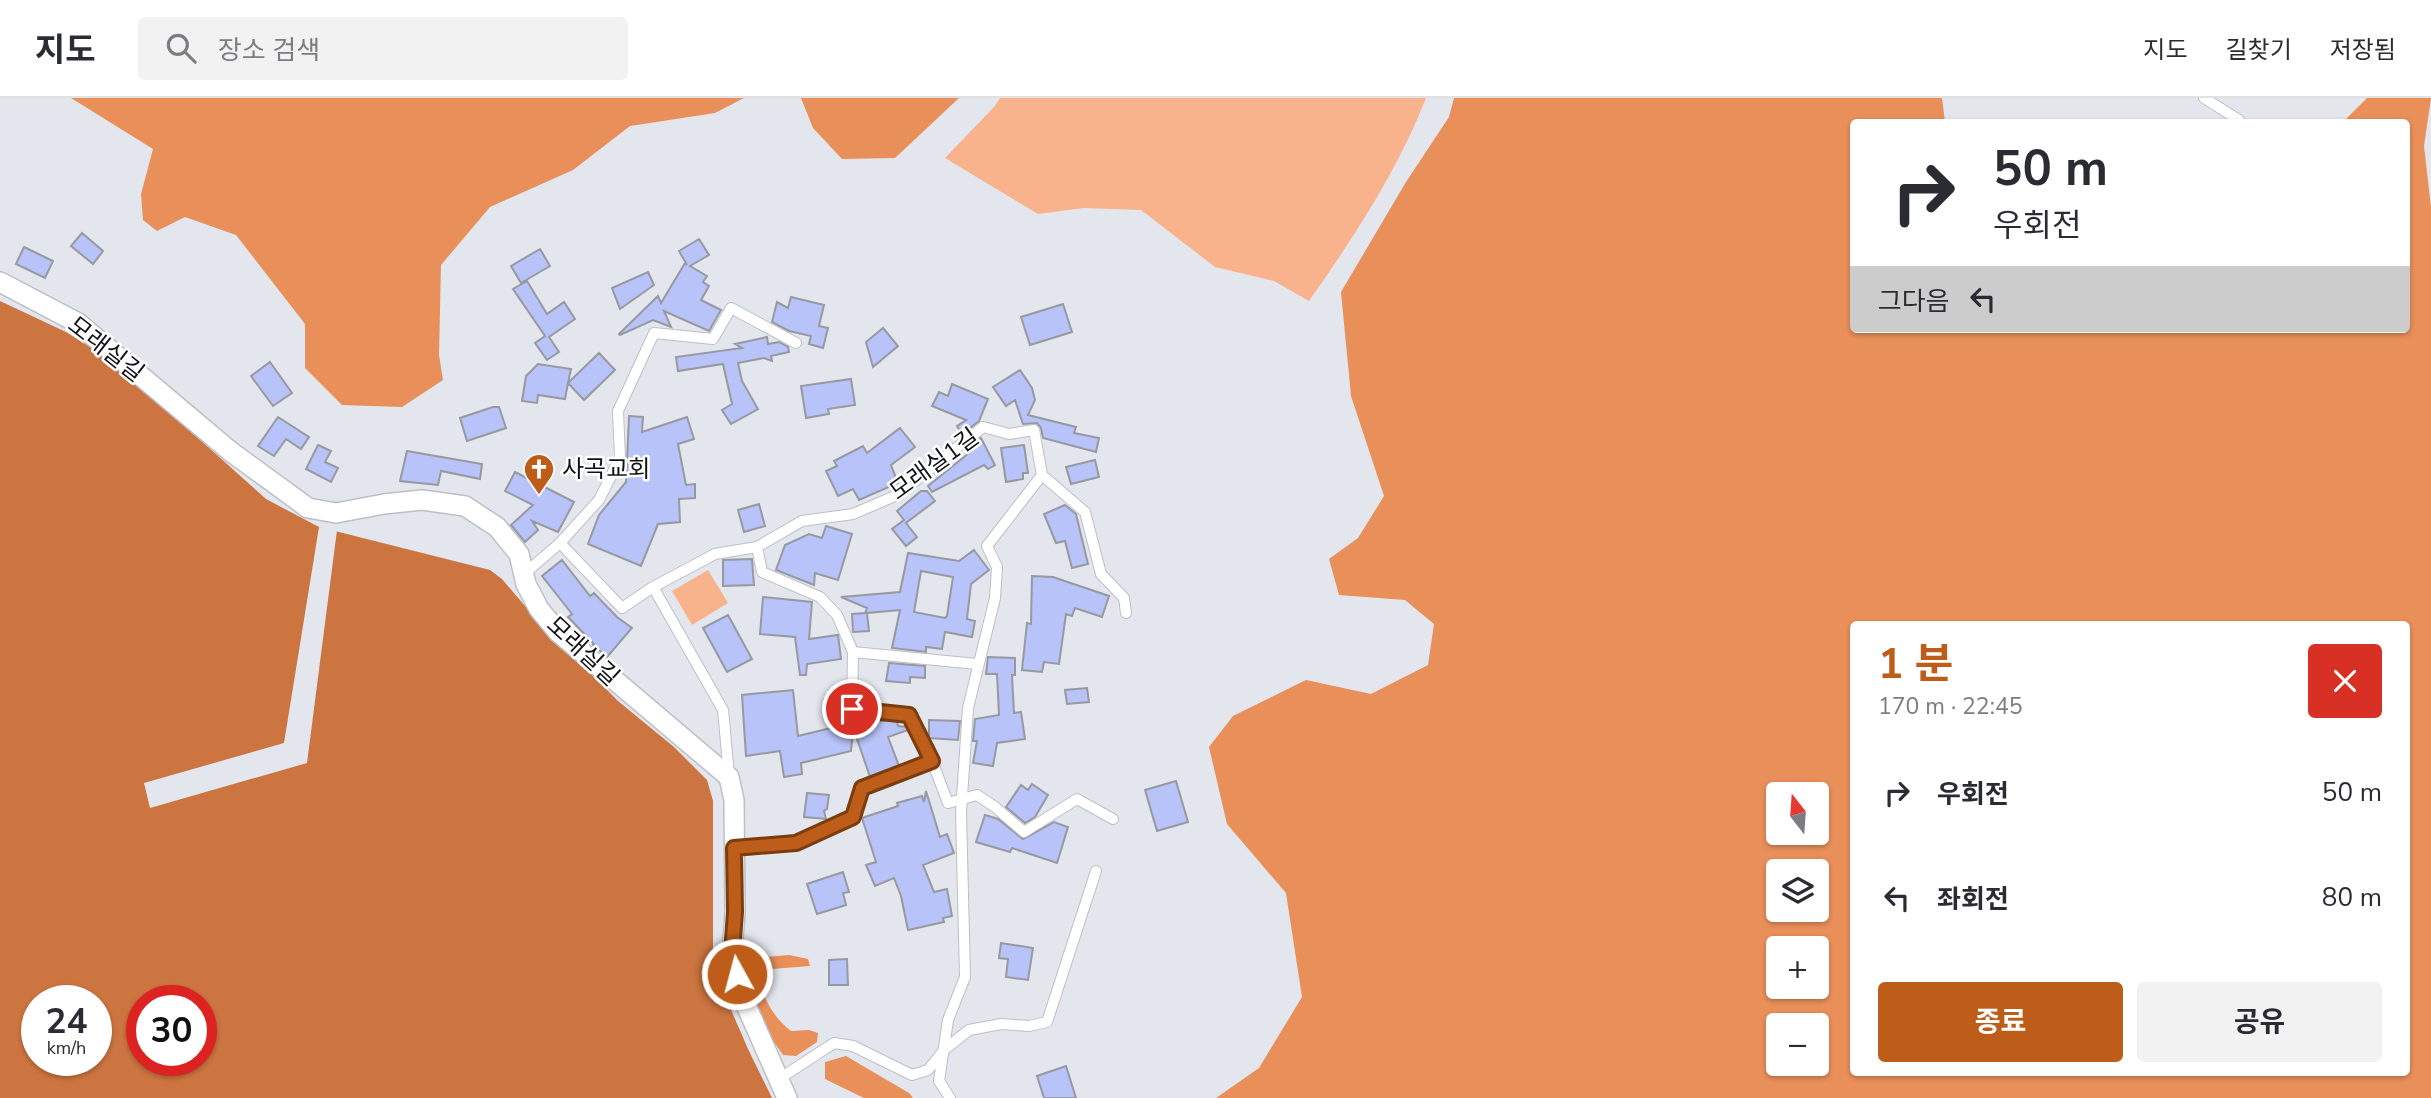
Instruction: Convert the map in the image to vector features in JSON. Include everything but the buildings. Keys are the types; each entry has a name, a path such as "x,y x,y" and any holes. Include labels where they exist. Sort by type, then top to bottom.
{"street":[{"name":"모래실길","path":"0,282 78,323 230,451 308,508 336,513 422,500 465,506 497,527 519,554 526,584 539,609 558,632 729,777"},
{"path":"729,777 734,800 735,912 732,953 742,996 788,1098"}],"lane":[{"path":"2204,98 2237,119"},
{"path":"524,575 560,543 599,500 620,458 618,411 654,334 713,338 731,308 796,343"},
{"name":"모래실1길","path":"560,543 622,608 653,587 715,554 757,547 802,521 853,514 897,495 983,427 1009,434 1034,430 1042,475"},
{"path":"950,1098 939,1081 948,1020 965,977 962,800 968,708 995,598 997,567 987,546 1042,475 1085,512 1101,574 1124,598 1126,613"},
{"path":"757,547 762,572 820,597 837,614 853,652 852,709 909,715 932,761 948,803 976,795 1024,832 1077,799 1113,820"},
{"path":"653,587 723,710 729,777"},
{"path":"853,652 977,664"},
{"path":"734,848 796,843 853,817 862,788 932,761"},
{"path":"779,1079 834,1043 853,1046 912,1075 928,1070 944,1050 969,1030 1001,1024 1030,1026 1047,1022 1096,871"}],"shaded area":[{"path":"71,98 744,98 715,113 630,126 573,170 490,207 441,265 439,355 443,380 402,407 342,405 305,368 305,324 236,235 185,217 157,231 143,220 141,194 153,149"},
{"path":"801,98 959,98 895,158 842,159 813,128"},
{"path":"1000,98 1426,98 1402,151 1374,202 1309,301 1274,281 1215,267 1141,210 1084,208 1038,214 945,158"},
{"path":"1454,98 1942,98 1945,119 1850,119 1850,333 2410,333 2410,119 2346,119 2367,98 2431,98 2424,146 2431,207 2431,1098 1216,1098 1259,1068 1302,997 1286,893 1227,824 1209,747 1233,716 1306,680 1371,694 1428,665 1434,624 1405,600 1339,595 1329,559 1358,538 1384,496 1351,396 1341,292 1406,182 1449,117"},
{"path":"0,301 66,332 112,361 266,499 319,527 490,570 502,579 530,612 618,701 674,747 707,780 713,801 713,956 719,982 772,1098 0,1098"},
{"path":"708,570 728,603 692,625 672,591"},
{"path":"753,948 765,957 789,955 808,959 810,966 772,969 760,975 766,999 785,1026 791,1031 809,1030 818,1033 817,1042 796,1056 783,1055 753,1005 745,976 745,962 747,949"},
{"path":"846,1056 909,1093 913,1098 864,1098 825,1079 825,1062"}],"pier":[{"path":"319,527 337,530 307,763 150,808 144,783 284,743"}],"place":[{"name":"사곡교회","path":"539,496"}],"route":[{"path":"737,974 732,953 735,912 734,848 796,843 853,817 862,788 932,761 909,715 852,709"}]}
